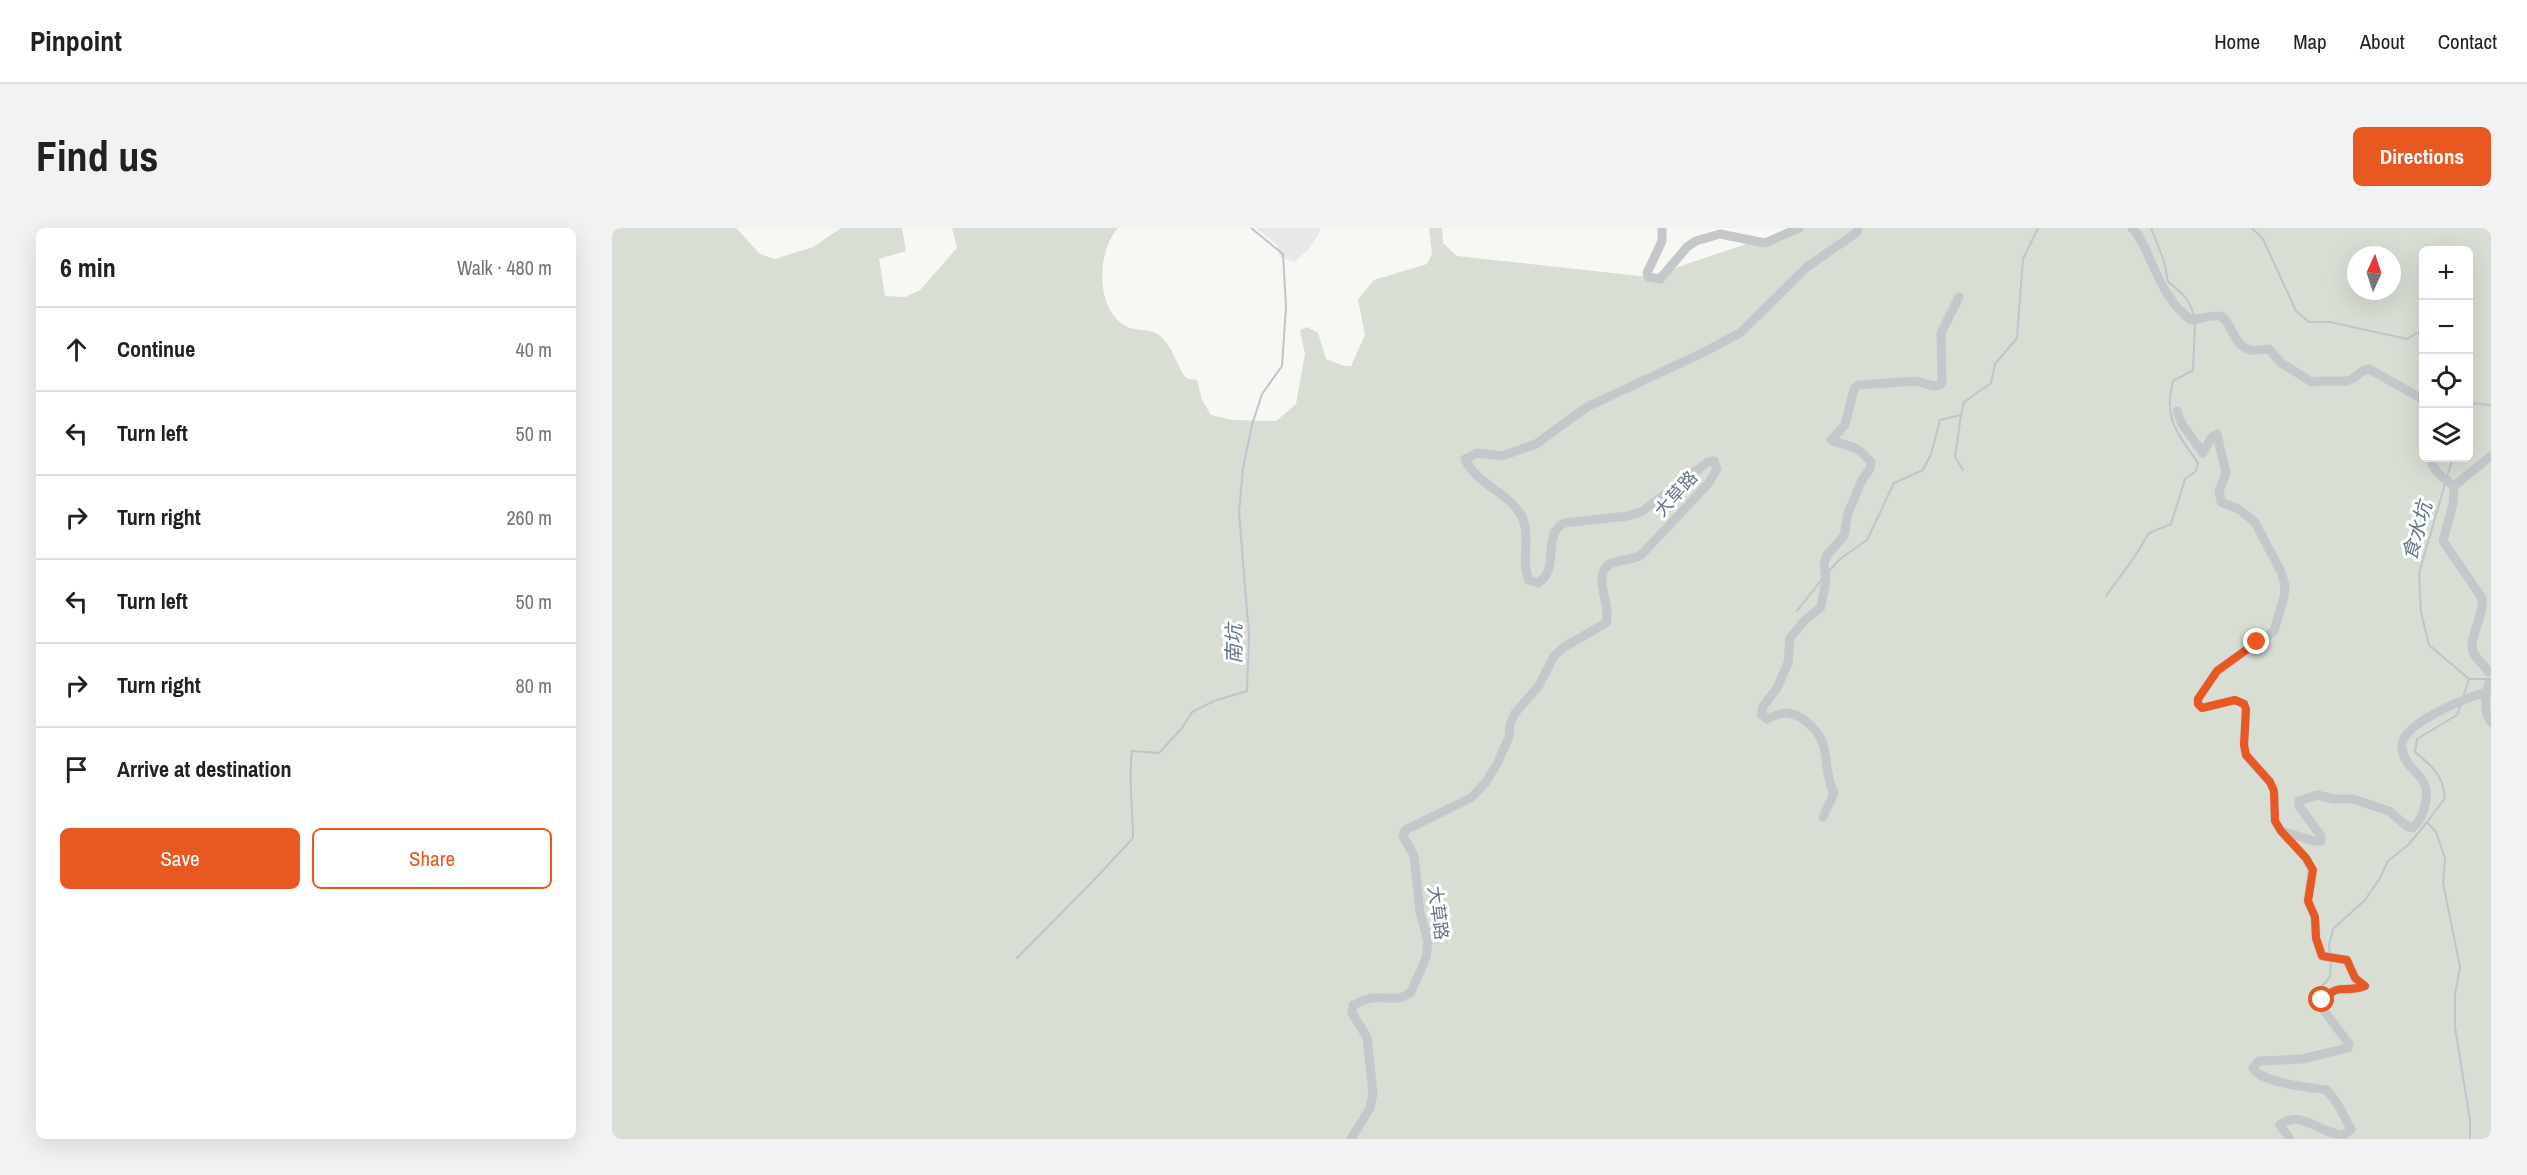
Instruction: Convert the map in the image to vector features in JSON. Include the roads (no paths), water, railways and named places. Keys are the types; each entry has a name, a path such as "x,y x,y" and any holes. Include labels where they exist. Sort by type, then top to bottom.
{"street":[{"path":"1662,228 1662,241 1647,273 1648,277 1653,280 1659,279 1687,247 1696,241 1720,234 1765,243 1799,228"},
{"name":"大草路","path":"1351,1139 1370,1108 1373,1093 1367,1037 1352,1013 1353,1005 1373,998 1398,999 1407,995 1426,958 1428,941 1420,912 1414,856 1403,836 1405,830 1472,798 1486,782 1509,737 1510,724 1515,713 1538,687 1554,656 1564,647 1606,623 1608,606 1602,588 1601,575 1604,569 1611,563 1634,560 1642,554 1708,484 1717,469 1714,461 1703,465 1641,512 1628,516 1564,523 1558,526 1553,534 1550,567 1545,579 1538,583 1529,580 1526,572 1526,534 1523,518 1513,502 1486,483 1466,459 1477,453 1503,456 1536,444 1587,407 1740,333 1807,267 1856,233 1858,228"},
{"path":"2132,228 2138,234 2158,277 2175,306 2195,319 2220,316 2226,320 2234,339 2241,345 2250,350 2269,349 2281,363 2312,382 2346,381 2365,369 2369,369 2419,397"},
{"path":"1823,817 1834,793 1829,783 1820,736 1796,716 1786,713 1767,719 1762,715 1762,708 1777,688 1788,663 1790,638 1804,621 1821,607 1827,555 1844,536 1848,513 1862,480 1870,470 1871,462 1860,450 1852,445 1831,441 1845,425 1854,389 1858,385 1916,381 1933,386 1940,385 1942,382 1941,333 1959,297"},
{"path":"2177,411 2182,424 2203,453 2211,438 2217,434 2226,473 2219,491 2222,502 2240,510 2255,522 2285,585 2284,597 2274,630 2217,671 2198,699 2198,704 2202,708 2235,700 2244,704 2246,709 2244,745 2246,755 2270,782 2274,791 2275,821 2281,831 2306,858 2313,870 2308,901 2315,917 2322,956 2347,960 2355,978 2365,986 2356,990 2341,987 2333,990 2319,1004 2346,1038 2348,1048 2302,1059 2259,1061 2253,1068 2257,1074 2271,1080 2327,1090 2351,1129 2344,1135 2334,1135 2296,1118 2280,1125 2290,1139"},
{"path":"2453,485 2491,456"},
{"path":"2431,462 2440,477 2453,485"},
{"path":"2453,485 2453,504 2443,541 2482,598 2480,619 2472,647 2474,655 2488,672"},
{"path":"2281,831 2321,841 2321,836 2299,806 2299,801 2317,795 2334,799 2353,799 2389,811 2412,828 2422,815 2428,790 2424,781 2406,760 2401,747 2403,738 2436,713 2487,688 2486,709 2491,722"}],"waterway":[{"name":"南坑","path":"1017,958 1133,838 1132,751 1159,753 1182,728 1192,712 1214,701 1247,691 1249,635 1239,512 1243,468 1252,425 1262,394 1282,366 1286,307 1283,254 1251,228"},
{"path":"1829,571 1840,559 1867,540 1894,483 1923,470 1931,454 1940,420 1961,415 1964,402 1991,383 1995,364 2017,338 2023,259 2038,228"},
{"path":"2151,228 2164,261 2168,282 2186,298 2194,318"},
{"name":"食水坑","path":"2252,228 2263,239 2296,311 2309,322 2330,322 2407,339 2419,332"},
{"path":"2106,596 2149,533 2171,524 2185,479 2196,471 2198,463 2178,434 2170,406 2173,381 2193,370 2195,324"},
{"path":"2473,403 2491,405"},
{"path":"1961,415 1955,457 1963,470"},
{"name":"食水坑","path":"2447,476 2452,462"},
{"name":"食水坑","path":"2445,484 2419,573 2421,612 2429,645 2469,679 2491,679"},
{"path":"1797,611 1823,578"},
{"path":"2463,697 2469,679"},
{"path":"2461,705 2457,715 2417,739 2415,752 2436,772 2444,790 2445,798 2427,822 2436,832 2445,858 2443,883 2460,967 2455,995 2455,1027 2470,1120 2470,1139"},
{"path":"2330,956 2329,945 2333,929 2365,900 2388,861 2409,844 2427,822"},
{"path":"2309,1002 2330,977 2331,961"}]}
